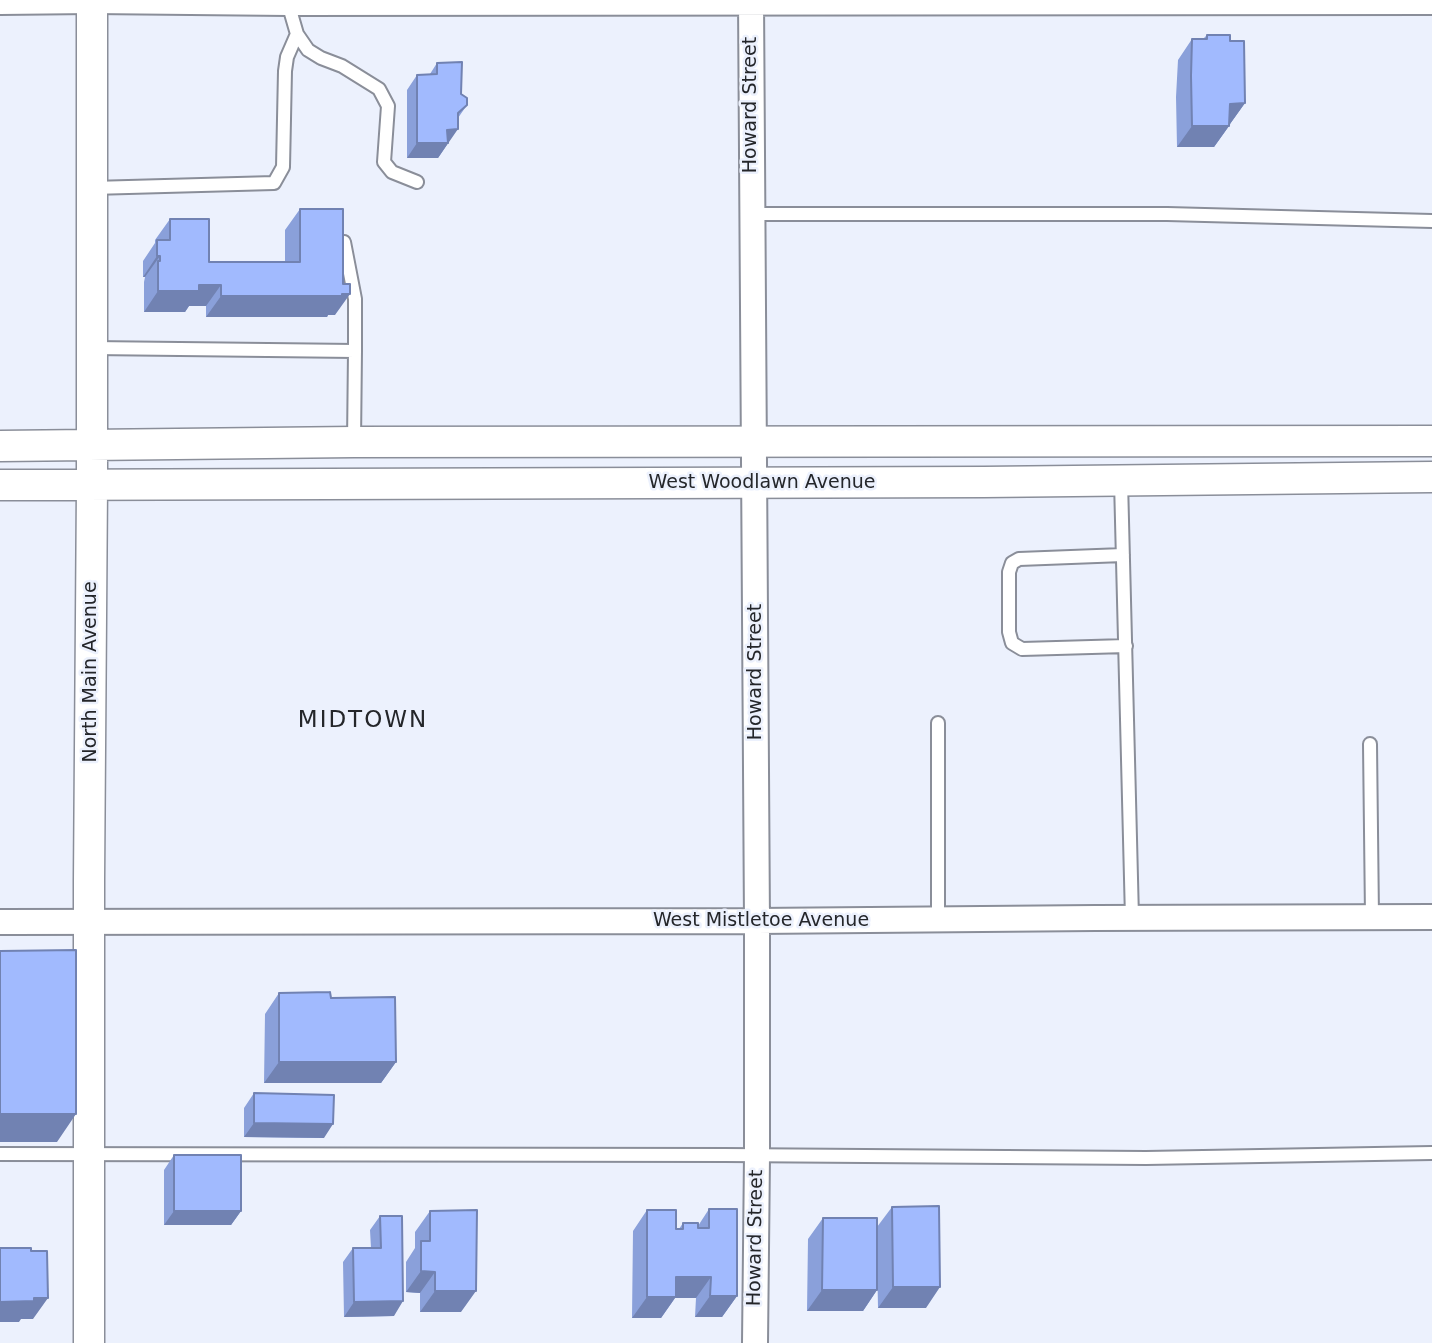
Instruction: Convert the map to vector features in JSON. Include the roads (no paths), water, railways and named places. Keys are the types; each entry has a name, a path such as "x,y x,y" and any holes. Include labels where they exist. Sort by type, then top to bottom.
{"street":[{"name":"North Main Avenue","path":"89,1343 92,1"},
{"name":"Howard Street","path":"751,1 758,921 755,1343"},
{"path":"0,2 1432,2"},
{"path":"0,446 354,442 1432,441"},
{"name":"West Woodlawn Avenue","path":"0,485 1121,481 1432,477"},
{"name":"West Mistletoe Avenue","path":"0,922 1432,917"}],"lane":[{"path":"288,3 297,34 307,50 342,66 379,89 388,106 384,162 392,172 417,182"},
{"path":"92,188 274,183 283,167 285,71 287,57 297,34"},
{"path":"752,214 1167,214 1432,220"},
{"path":"344,242 355,299 354,442"},
{"path":"91,348 355,351"},
{"path":"1121,481 1132,918"},
{"path":"1123,555 1019,559 1012,563 1009,572 1009,632 1012,643 1022,649 1126,646"},
{"path":"938,723 938,920"},
{"path":"1370,744 1372,917"},
{"path":"0,1154 1146,1158 1432,1153"}],"district":[{"name":"MIDTOWN","path":"363,721"}]}
